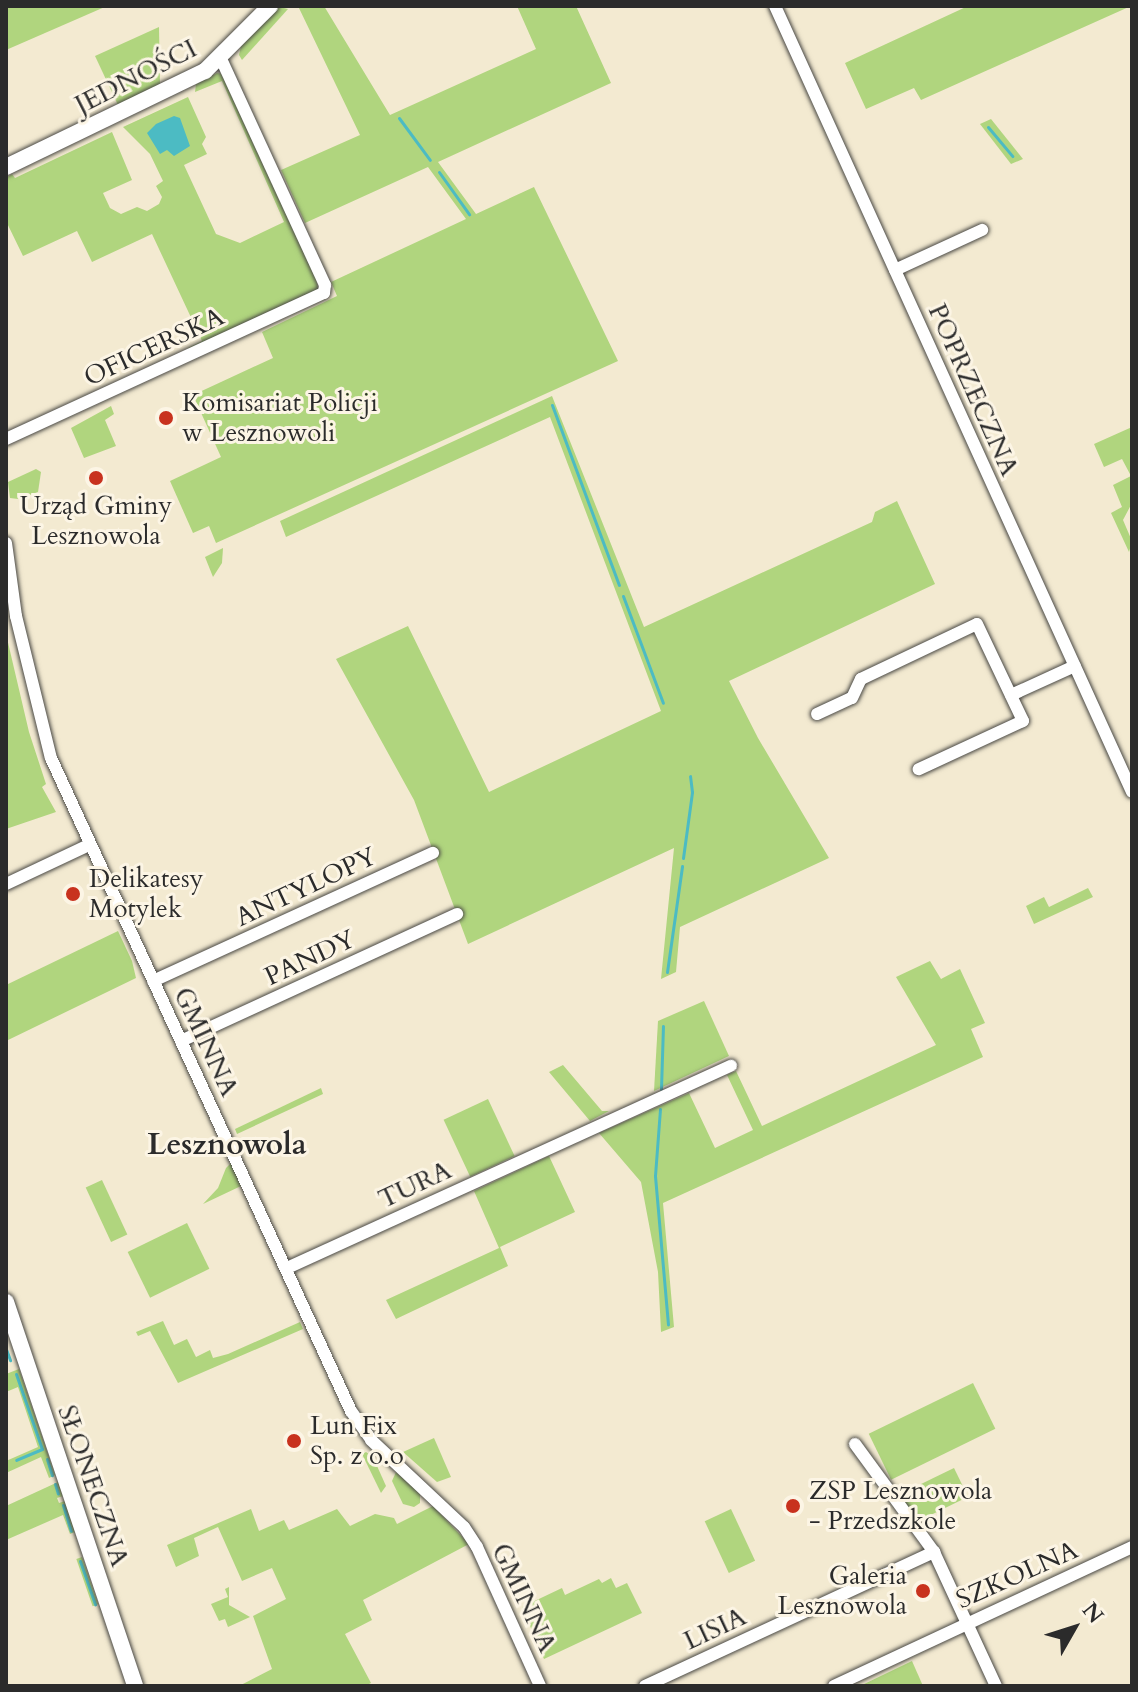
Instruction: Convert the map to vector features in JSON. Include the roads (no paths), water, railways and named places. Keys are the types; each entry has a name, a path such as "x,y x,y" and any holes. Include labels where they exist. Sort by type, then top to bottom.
{"main road":[{"name":"JEDNOŚCI","path":"6,167 190,79 221,59 270,6"},
{"name":"SŁONECZNA","path":"6,1302 135,1686"}],"street":[{"name":"POPRZECZNA","path":"775,6 1132,792"},
{"name":"OFICERSKA","path":"6,439 320,296 325,285 221,59"},
{"path":"895,270 982,230"},
{"name":"GMINNA","path":"6,543 16,616 51,758 355,1419 378,1447 464,1527 477,1547 540,1686"},
{"path":"817,714 852,698 861,679 977,624 1023,721 919,769"},
{"path":"1011,695 1075,666"},
{"path":"6,884 89,845"},
{"name":"ANTYLOPY","path":"153,981 433,853"},
{"name":"PANDY","path":"181,1041 457,914"},
{"name":"TURA","path":"287,1268 731,1066"},
{"path":"855,1444 934,1552 996,1686"},
{"name":"SZKOLNA","path":"834,1686 855,1682 967,1621 1132,1547"},
{"name":"LISIA","path":"645,1686 934,1552"}],"water":[{"path":"174,116 180,118 190,146 174,156 167,150 160,154 147,133 156,124"}],"waterway":[{"path":"399,118 430,160"},
{"path":"988,127 1012,156"},
{"path":"439,172 469,214"},
{"path":"552,405 619,585"},
{"path":"623,596 663,703"},
{"path":"683,858 692,792 690,776"},
{"path":"667,972 682,866"},
{"path":"661,1089 663,1026"},
{"path":"660,1109 655,1176 668,1324"},
{"path":"6,1349 10,1360"},
{"path":"16,1374 42,1449 16,1460"},
{"path":"47,1459 52,1475"},
{"path":"55,1484 58,1494"},
{"path":"63,1505 71,1531"},
{"path":"80,1561 95,1604"}],"place":[{"name":"Komisariat Policji w Lesznowoli","path":"166,418"},
{"name":"Urząd Gminy Lesznowola","path":"96,478"},
{"name":"Delikatesy Motylek","path":"73,894"},
{"name":"Lun Fix Sp. z o.o","path":"294,1441"},
{"name":"ZSP Lesznowola - Przedszkole","path":"793,1506"},
{"name":"Galeria Lesznowola","path":"923,1591"}],"district":[{"name":"Lesznowola","path":"227,1145"}]}
